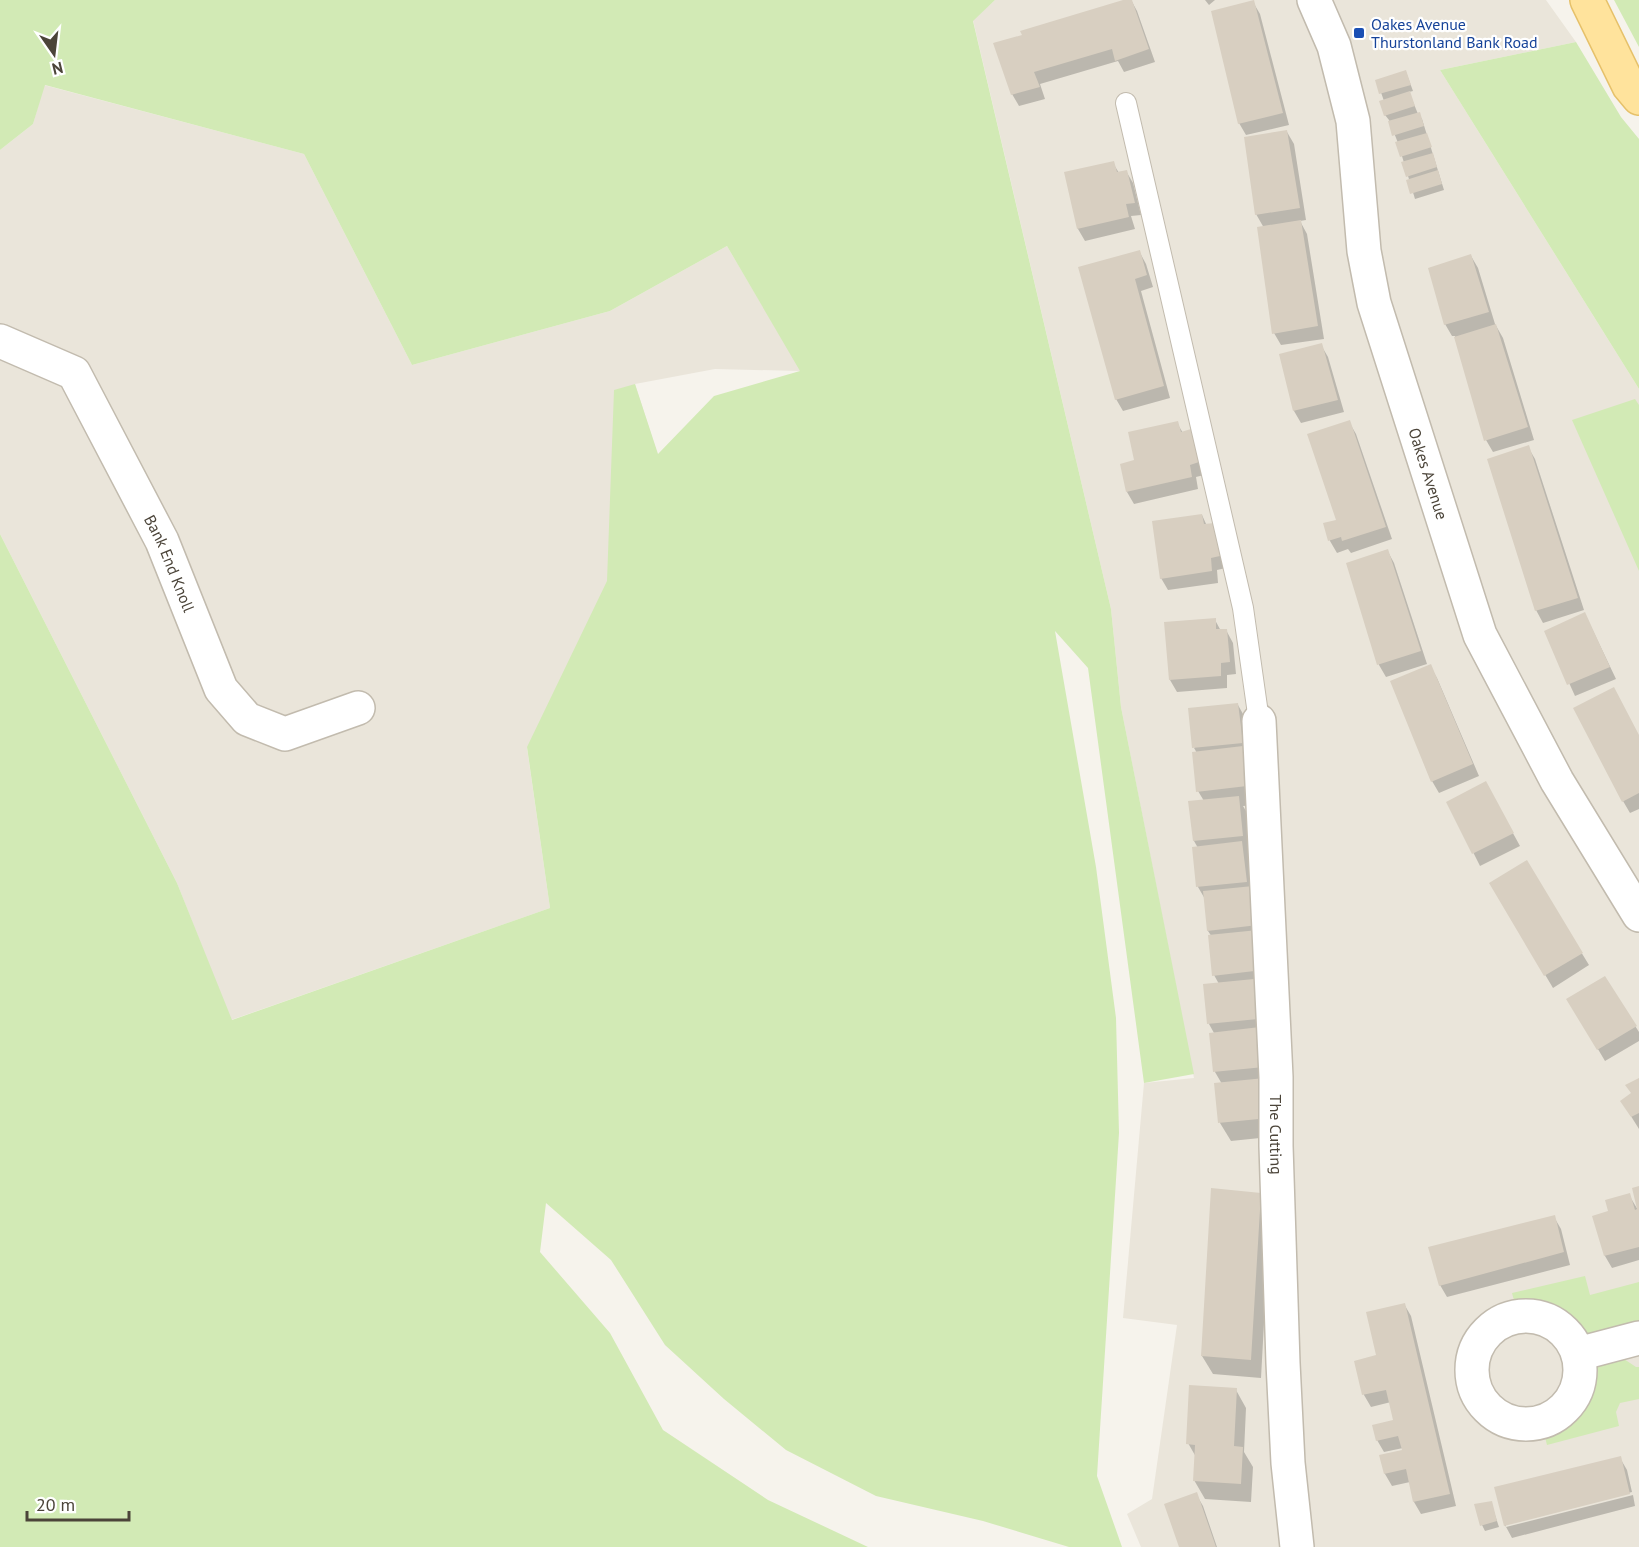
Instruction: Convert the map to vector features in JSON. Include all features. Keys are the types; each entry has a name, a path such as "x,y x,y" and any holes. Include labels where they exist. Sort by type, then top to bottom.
{"main road":[{"path":"1587,0 1629,86 1639,98"}],"street":[{"name":"Oakes Avenue","path":"1314,0 1334,46 1353,121 1364,251 1374,303 1480,635 1557,781 1639,915"},
{"name":"Bank End Knoll","path":"0,341 75,373 162,541 221,689 247,719 285,734 358,708"},
{"name":"The Cutting","path":"1259,721 1276,1077 1283,1363 1288,1463 1297,1547"},
{"path":"1578,1354 1639,1338"}],"lane":[{"path":"1126,104 1243,608 1259,721"}],"shaded area":[{"path":"995,0 1546,0 1576,42 1440,70 1639,389 1639,1547 1141,1547 1127,1514 1152,1499 1177,1325 1123,1318 1144,1083 1194,1078 1121,707 1111,609 973,20"},
{"path":"44,85 304,154 412,365 610,311 727,246 801,371 715,369 635,384 674,506 527,748 550,908 231,1020 177,883 0,534 0,150 33,124"}],"green space":[{"path":"0,0 995,0 973,21 1111,609 1121,707 1194,1074 1144,1083 1088,668 1055,631 1096,867 1116,1018 1119,1133 1097,1476 1122,1547 1069,1547 983,1521 876,1496 786,1450 724,1399 665,1345 611,1260 546,1203 540,1252 610,1333 663,1430 768,1500 868,1547 0,1547 0,534 177,883 232,1020 550,908 527,747 607,581 614,390 635,384 658,454 714,396 800,371 727,246 610,311 412,365 304,154 45,85 33,124 0,150"},
{"path":"1614,0 1639,0 1639,47"},
{"path":"1576,42 1621,117 1639,139 1639,389 1440,70"},
{"path":"1635,399 1639,405 1639,571 1572,420"},
{"path":"1585,1276 1590,1295 1639,1282 1639,1329 1588,1342 1577,1325 1561,1314 1536,1301 1515,1304 1512,1293"},
{"path":"1621,1357 1639,1367 1639,1399 1620,1403 1616,1412 1619,1426 1547,1445 1544,1433 1573,1415 1585,1399 1594,1366"}],"building":[{"path":"1123,0 1132,0 1149,49 1115,61 1112,49 1034,72 1040,87 1011,95 993,43 1022,35 1020,31"},
{"path":"1254,0 1283,113 1238,124 1211,11"},
{"path":"1406,70 1411,85 1379,94 1375,80"},
{"path":"1410,91 1415,106 1384,116 1379,101"},
{"path":"1420,112 1424,126 1392,136 1388,121"},
{"path":"1287,130 1300,208 1255,215 1244,137"},
{"path":"1427,133 1432,147 1400,157 1395,142"},
{"path":"1433,153 1437,167 1406,177 1401,162"},
{"path":"1114,161 1117,172 1127,170 1135,203 1126,204 1129,217 1077,229 1064,172"},
{"path":"1438,170 1442,184 1410,194 1406,180"},
{"path":"1301,220 1318,326 1272,334 1257,227"},
{"path":"1140,250 1147,275 1135,279 1164,386 1115,400 1078,267"},
{"path":"1471,254 1489,312 1444,325 1428,268"},
{"path":"1496,324 1528,427 1484,441 1454,337"},
{"path":"1322,343 1338,400 1293,411 1279,354"},
{"path":"1350,420 1386,527 1342,541 1341,537 1328,541 1323,523 1336,520 1307,434"},
{"path":"1178,421 1181,432 1191,429 1199,462 1190,465 1192,477 1126,492 1120,464 1134,460 1128,432"},
{"path":"1529,445 1578,598 1535,611 1487,459"},
{"path":"1202,514 1204,524 1215,523 1220,556 1211,558 1212,571 1160,579 1152,521"},
{"path":"1388,549 1421,651 1377,665 1346,563"},
{"path":"1585,612 1610,667 1567,685 1544,631"},
{"path":"1216,618 1216,629 1227,629 1230,662 1221,663 1221,676 1169,680 1164,622"},
{"path":"1431,664 1473,764 1431,782 1390,681"},
{"path":"1614,687 1639,735 1639,793 1622,802 1573,708"},
{"path":"1238,703 1243,743 1192,748 1188,708"},
{"path":"1243,746 1247,786 1196,792 1192,752"},
{"path":"1486,781 1514,833 1472,854 1446,802"},
{"path":"1239,796 1243,836 1193,841 1188,801"},
{"path":"1242,841 1247,882 1196,887 1192,847"},
{"path":"1527,860 1583,953 1544,976 1489,883"},
{"path":"1253,886 1258,925 1207,931 1203,891"},
{"path":"1258,930 1263,970 1212,976 1208,935"},
{"path":"1605,976 1637,1026 1597,1050 1566,999"},
{"path":"1254,979 1258,1019 1207,1024 1203,984"},
{"path":"1260,1027 1264,1067 1213,1072 1209,1033"},
{"path":"1265,1078 1269,1118 1218,1123 1214,1083"},
{"path":"1639,1078 1639,1113 1631,1117 1620,1101 1631,1093 1625,1085"},
{"path":"1639,1186 1639,1247 1604,1256 1592,1216 1608,1211 1605,1200 1630,1193 1635,1210 1637,1209 1632,1188"},
{"path":"1211,1188 1261,1193 1251,1360 1201,1356"},
{"path":"1555,1215 1564,1252 1439,1286 1428,1247"},
{"path":"1405,1303 1450,1494 1413,1502 1406,1469 1384,1474 1379,1455 1402,1450 1398,1436 1376,1441 1372,1425 1393,1420 1386,1390 1362,1395 1354,1361 1376,1355 1366,1312"},
{"path":"1189,1385 1237,1388 1234,1446 1243,1447 1241,1484 1193,1481 1195,1445 1186,1444"},
{"path":"1621,1456 1630,1494 1504,1526 1494,1487"},
{"path":"1197,1492 1216,1547 1179,1547 1164,1504"},
{"path":"1492,1501 1497,1521 1480,1526 1474,1504"}],"place":[{"name":"Oakes Avenue Thurstonland Bank Road","path":"1359,33"}]}
